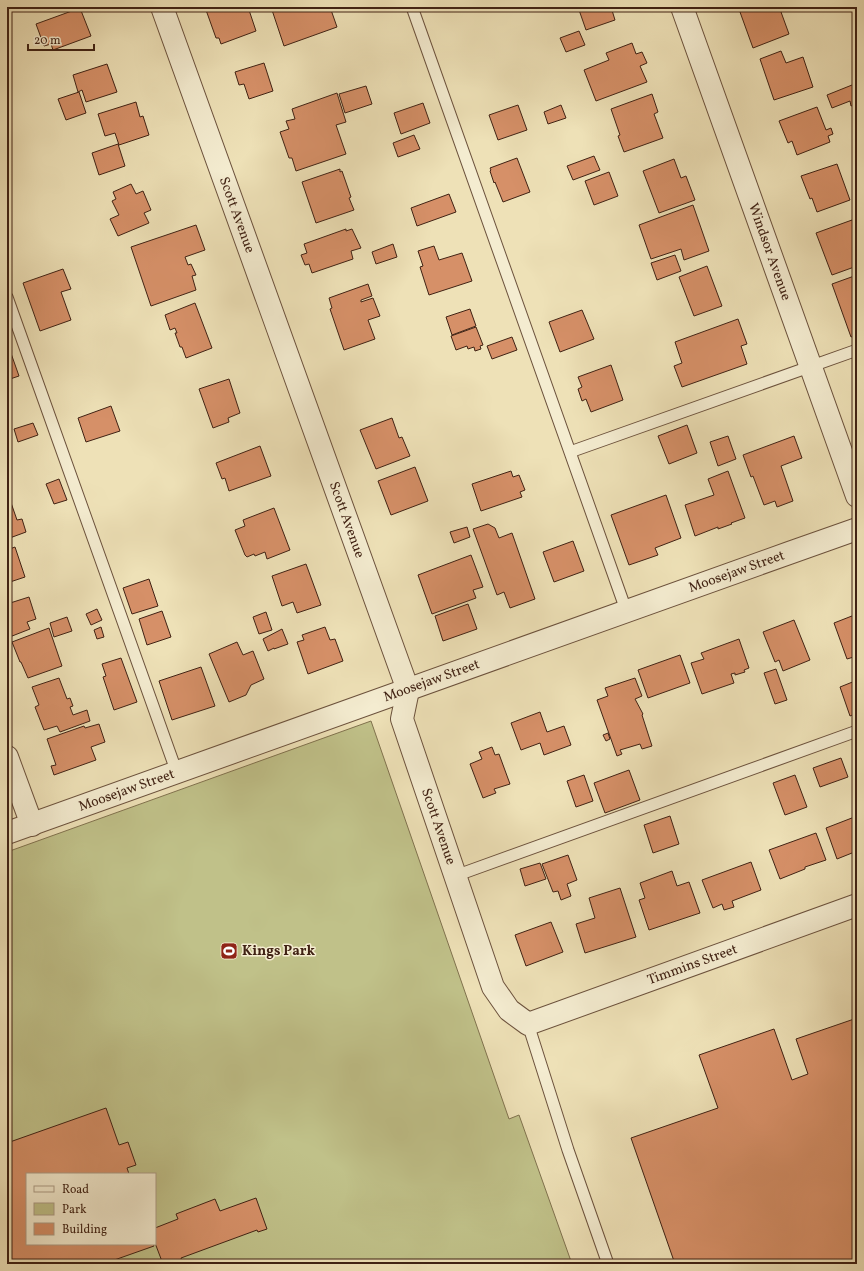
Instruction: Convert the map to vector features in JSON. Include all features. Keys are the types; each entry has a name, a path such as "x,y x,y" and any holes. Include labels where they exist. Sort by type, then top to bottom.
{"street":[{"name":"Scott Avenue","path":"162,7 408,690 402,719 493,987 509,1010 528,1024"},
{"name":"Windsor Avenue","path":"682,7 857,496"},
{"name":"Moosejaw Street","path":"7,833 408,690 626,610 857,529"},
{"path":"7,758 32,824"},
{"name":"Timmins Street","path":"528,1024 857,905"}],"lane":[{"path":"412,7 626,610"},
{"path":"7,297 177,773"},
{"path":"570,452 857,350"},
{"path":"455,876 857,731"},
{"path":"528,1024 568,1150 608,1264"}],"green space":[{"name":"Kings Park","path":"371,721 509,1119 519,1115 572,1264 7,1264 7,852"}],"building":[{"path":"214,7 248,7 256,31 221,44 219,38 216,38 206,10"},
{"path":"271,7 330,7 337,27 284,46"},
{"path":"578,7 611,7 615,20 586,30"},
{"path":"753,7 782,7 784,11 781,12 789,34 753,48 740,12"},
{"path":"80,8 91,36 53,50 51,44 44,46 36,24"},
{"path":"579,31 585,45 566,52 560,38"},
{"path":"632,43 636,54 642,52 647,63 640,66 647,82 596,101 584,70 609,60 606,53"},
{"path":"781,51 786,63 803,57 813,87 774,100 760,59"},
{"path":"264,63 273,91 249,99 244,84 239,85 235,72"},
{"path":"107,64 117,92 86,102 82,90 78,92 73,75"},
{"path":"857,83 857,104 851,106 850,101 832,108 827,95"},
{"path":"366,86 372,104 345,113 339,94"},
{"path":"79,92 86,113 66,120 58,99"},
{"path":"337,93 346,122 336,125 346,154 296,171 292,158 289,158 280,132 289,129 286,121 295,119 292,109"},
{"path":"652,94 658,112 654,114 663,138 624,152 611,109"},
{"path":"136,102 140,117 143,116 149,135 119,145 115,133 105,136 98,114"},
{"path":"423,103 430,123 401,134 394,113"},
{"path":"518,105 527,130 498,140 489,115"},
{"path":"561,105 566,118 548,124 544,112"},
{"path":"817,107 826,130 831,128 833,134 828,136 830,142 797,155 792,141 788,143 779,121"},
{"path":"414,135 420,149 398,157 393,143"},
{"path":"118,144 125,166 99,175 92,153"},
{"path":"594,156 600,170 573,180 567,166"},
{"path":"517,158 530,192 503,202 495,182 494,183 490,168"},
{"path":"674,159 681,178 686,176 695,200 659,213 643,171"},
{"path":"837,164 850,200 817,212 801,176"},
{"path":"340,169 351,197 349,198 354,210 316,223 302,182"},
{"path":"609,172 618,196 594,205 585,181"},
{"path":"131,184 136,194 143,191 151,210 144,213 149,223 118,236 110,219 119,215 112,201 116,199 113,192"},
{"path":"449,194 456,212 417,226 411,208"},
{"path":"693,205 709,251 684,260 681,249 651,259 639,225"},
{"path":"852,220 857,232 857,266 832,275 816,233"},
{"path":"196,225 205,250 185,257 188,265 191,264 196,275 192,276 196,290 151,306 131,247"},
{"path":"346,229 346,231 352,229 361,248 351,251 353,259 312,273 309,264 305,265 301,255 307,253 304,244"},
{"path":"393,244 397,257 376,264 372,252"},
{"path":"434,246 439,260 462,253 472,281 429,295 420,267 423,266 418,251"},
{"path":"675,255 681,271 657,280 651,263"},
{"path":"707,266 722,306 694,316 679,277"},
{"path":"63,269 71,289 61,292 71,320 40,331 23,283"},
{"path":"857,275 857,335 851,337 832,284"},
{"path":"368,284 372,296 361,300 361,302 373,298 380,316 368,320 375,339 344,350 330,309 332,308 329,298"},
{"path":"195,303 212,348 186,358 182,347 180,347 175,333 177,333 175,328 170,330 165,315"},
{"path":"470,309 476,326 452,335 446,317"},
{"path":"582,310 594,339 560,352 549,322"},
{"path":"738,319 747,344 741,346 747,364 682,387 674,366 682,363 675,342"},
{"path":"476,327 483,345 480,346 481,349 475,351 474,347 468,349 467,346 456,350 451,336"},
{"path":"512,337 517,350 492,359 487,346"},
{"path":"7,342 19,376 7,380"},
{"path":"611,365 623,400 591,412 586,399 582,401 578,389 582,387 578,377"},
{"path":"229,379 240,413 228,418 229,422 213,428 199,389"},
{"path":"111,406 120,431 86,442 78,418"},
{"path":"392,418 399,438 402,437 410,456 376,469 360,430"},
{"path":"33,423 38,435 18,442 14,429"},
{"path":"687,425 697,453 669,464 658,436"},
{"path":"728,436 736,459 718,466 710,442"},
{"path":"794,436 802,458 781,466 793,501 777,507 775,501 764,505 743,455"},
{"path":"260,446 271,476 229,491 225,478 222,479 216,463"},
{"path":"415,467 428,501 391,515 378,481"},
{"path":"511,471 513,477 519,475 525,490 520,492 522,497 481,511 472,484"},
{"path":"728,471 745,518 731,523 732,524 718,529 718,527 695,536 685,505 714,495 708,479"},
{"path":"59,479 67,500 54,504 46,484"},
{"path":"666,495 681,538 655,548 658,555 629,565 611,515"},
{"path":"7,497 9,497 17,520 22,519 26,532 7,539"},
{"path":"274,508 290,550 267,559 265,552 247,557 235,530 245,526 243,520"},
{"path":"488,524 495,528 499,538 512,533 535,599 510,608 504,592 497,595 473,529"},
{"path":"467,527 470,537 454,543 450,532"},
{"path":"573,541 584,571 554,582 543,552"},
{"path":"15,547 25,577 7,583 7,550"},
{"path":"471,555 483,587 473,590 476,598 432,614 418,575"},
{"path":"306,564 321,605 297,613 293,602 282,606 272,576"},
{"path":"149,579 158,606 132,614 123,588"},
{"path":"29,597 36,619 27,622 30,629 7,638 7,604"},
{"path":"468,604 477,629 443,641 435,616"},
{"path":"97,609 102,620 91,625 86,614"},
{"path":"162,611 171,637 147,645 139,619"},
{"path":"266,612 272,630 259,634 253,617"},
{"path":"857,614 857,656 847,659 834,623"},
{"path":"67,617 72,631 54,637 50,623"},
{"path":"794,620 810,660 783,671 779,660 775,662 763,632"},
{"path":"101,627 104,637 97,639 94,630"},
{"path":"325,627 330,640 335,639 343,661 308,674 297,642 304,640 302,635"},
{"path":"49,628 62,666 28,678 12,642"},
{"path":"282,629 288,644 268,651 263,639"},
{"path":"739,639 749,668 744,670 745,672 735,675 735,673 731,674 734,683 702,694 691,663 704,659 701,653"},
{"path":"237,642 243,655 253,651 264,679 251,685 246,695 229,702 209,654"},
{"path":"680,655 690,683 648,698 638,670"},
{"path":"121,658 137,702 114,710 103,677 106,676 102,664"},
{"path":"201,667 215,706 172,720 159,681"},
{"path":"776,669 787,700 775,704 764,673"},
{"path":"59,678 67,699 70,698 73,706 70,707 73,715 87,710 90,721 60,732 57,726 44,730 35,707 39,705 32,687"},
{"path":"635,678 642,696 635,699 643,714 642,715 652,746 642,749 640,744 620,750 622,754 617,756 597,700 608,696 605,688"},
{"path":"855,681 857,686 857,713 850,716 840,687"},
{"path":"540,712 547,732 564,726 571,745 544,755 540,743 521,750 511,723"},
{"path":"99,724 105,742 91,747 96,760 54,775 51,766 56,765 47,739 84,726 85,728"},
{"path":"608,733 610,739 606,741 603,735"},
{"path":"492,747 495,755 499,754 510,784 494,789 496,793 483,798 470,764 482,759 479,752"},
{"path":"841,758 848,777 820,787 813,768"},
{"path":"629,770 640,800 605,813 594,783"},
{"path":"584,775 593,801 576,807 567,781"},
{"path":"795,775 807,807 785,815 773,783"},
{"path":"670,816 679,844 653,853 644,825"},
{"path":"857,816 857,851 837,859 826,828"},
{"path":"816,833 826,860 805,867 805,869 780,879 769,850"},
{"path":"568,855 577,880 567,884 571,896 561,900 558,891 553,892 542,864"},
{"path":"751,862 761,890 732,901 734,907 724,910 722,904 713,908 702,880"},
{"path":"540,863 546,879 525,886 520,869"},
{"path":"672,871 677,886 689,882 700,913 649,930 639,900 645,898 640,883"},
{"path":"620,888 636,937 585,953 576,924 595,918 589,898"},
{"path":"551,922 563,952 526,966 515,935"},
{"path":"857,1018 857,1264 675,1264 631,1138 718,1108 699,1055 774,1029 792,1080 808,1074 796,1039"},
{"path":"106,1108 119,1145 128,1142 136,1165 127,1168 129,1173 26,1173 26,1245 154,1246 103,1264 7,1264 7,1143"},
{"path":"256,1198 267,1229 258,1232 257,1230 181,1258 183,1264 163,1264 156,1245 156,1228 178,1219 176,1214 215,1199 220,1211"}],"place":[{"name":"Kings Park","path":"229,951"}]}
